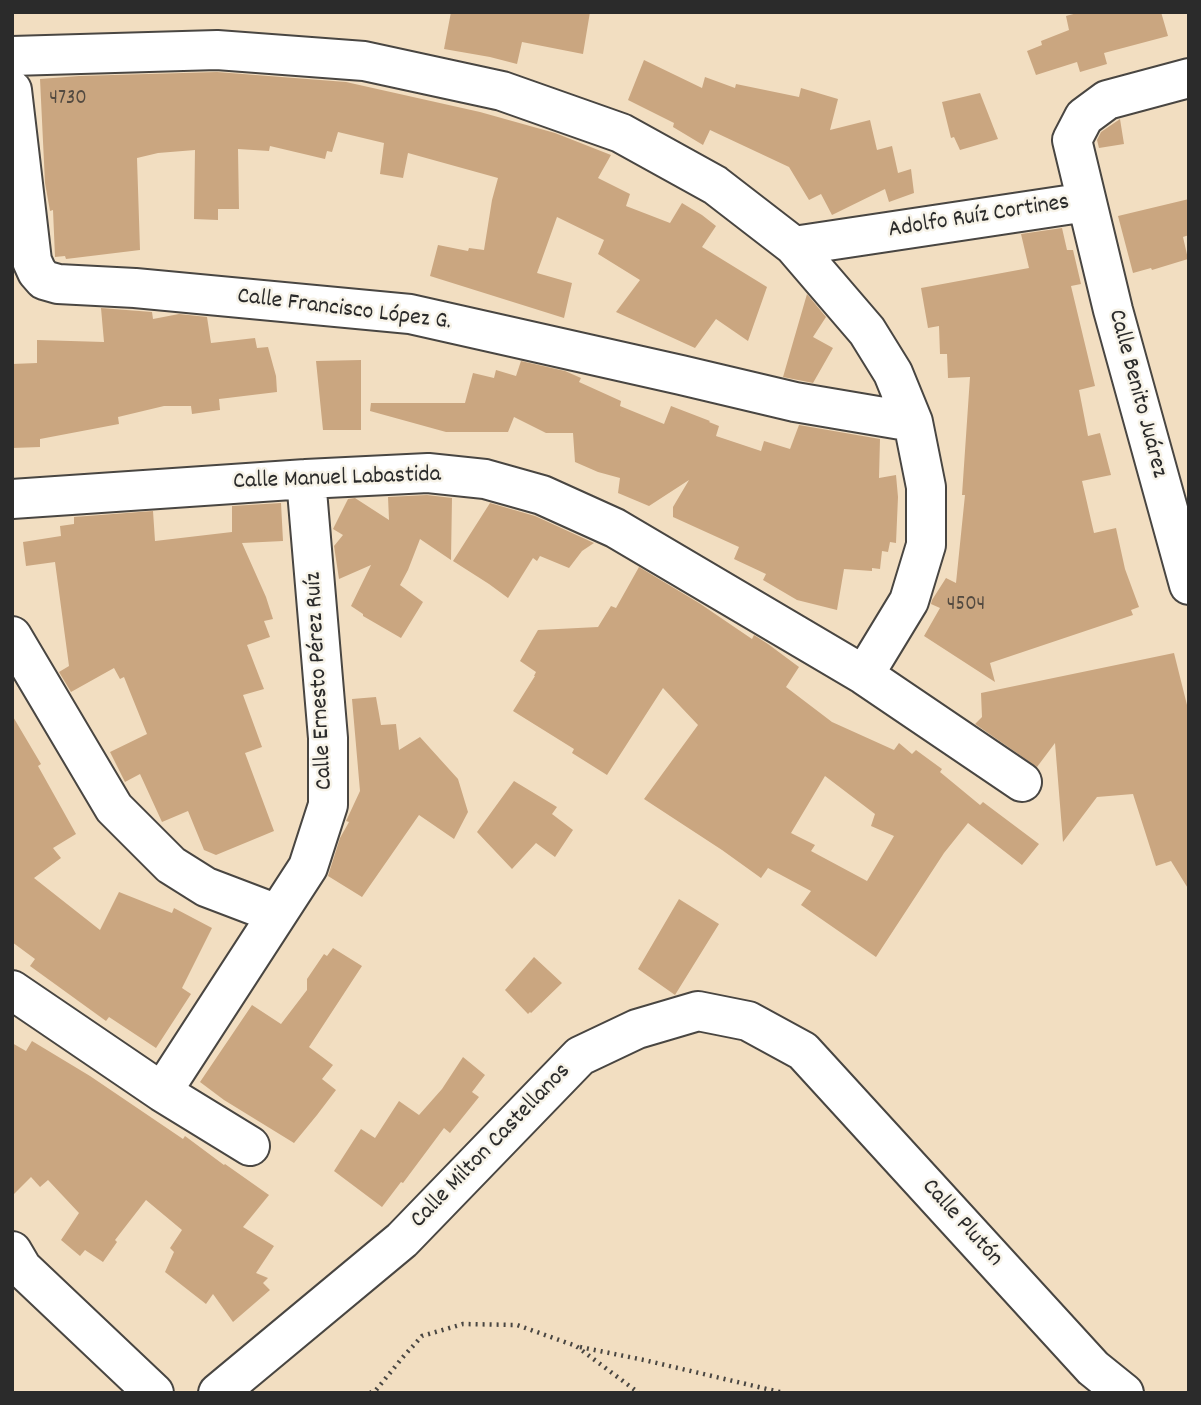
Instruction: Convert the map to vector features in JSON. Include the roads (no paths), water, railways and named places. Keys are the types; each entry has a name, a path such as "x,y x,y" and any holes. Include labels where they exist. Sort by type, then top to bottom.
{"street":[{"path":"12,56 217,50 364,61 502,91 621,133 715,185 794,246 867,331 893,373 913,422 926,487 926,545 909,601 864,675"},
{"name":"Adolfo Ruíz Cortines","path":"794,246 1087,202 1072,140 1084,117 1107,100 1189,78"},
{"name":"Calle Francisco López G.","path":"12,90 33,261 44,280 58,284 135,288 410,314 795,402 913,422"},
{"name":"Calle Benito Juárez","path":"1087,202 1113,310 1189,585"},
{"name":"Calle Manuel Labastida","path":"12,499 428,473 485,479 542,495 615,528 864,675 1022,782"},
{"name":"Calle Ernesto Pérez Ruíz","path":"162,1093 307,867 328,806 328,738 306,479"},
{"path":"12,636 114,808 171,865 206,887 277,914"},
{"path":"12,990 162,1093 250,1146"},
{"name":"Calle Milton Castellanos","path":"218,1393 402,1240 580,1056 637,1029 698,1011 748,1020 803,1051"},
{"name":"Calle Plutón","path":"803,1051 1093,1368 1124,1393"},
{"path":"15,1262 154,1393"}]}
